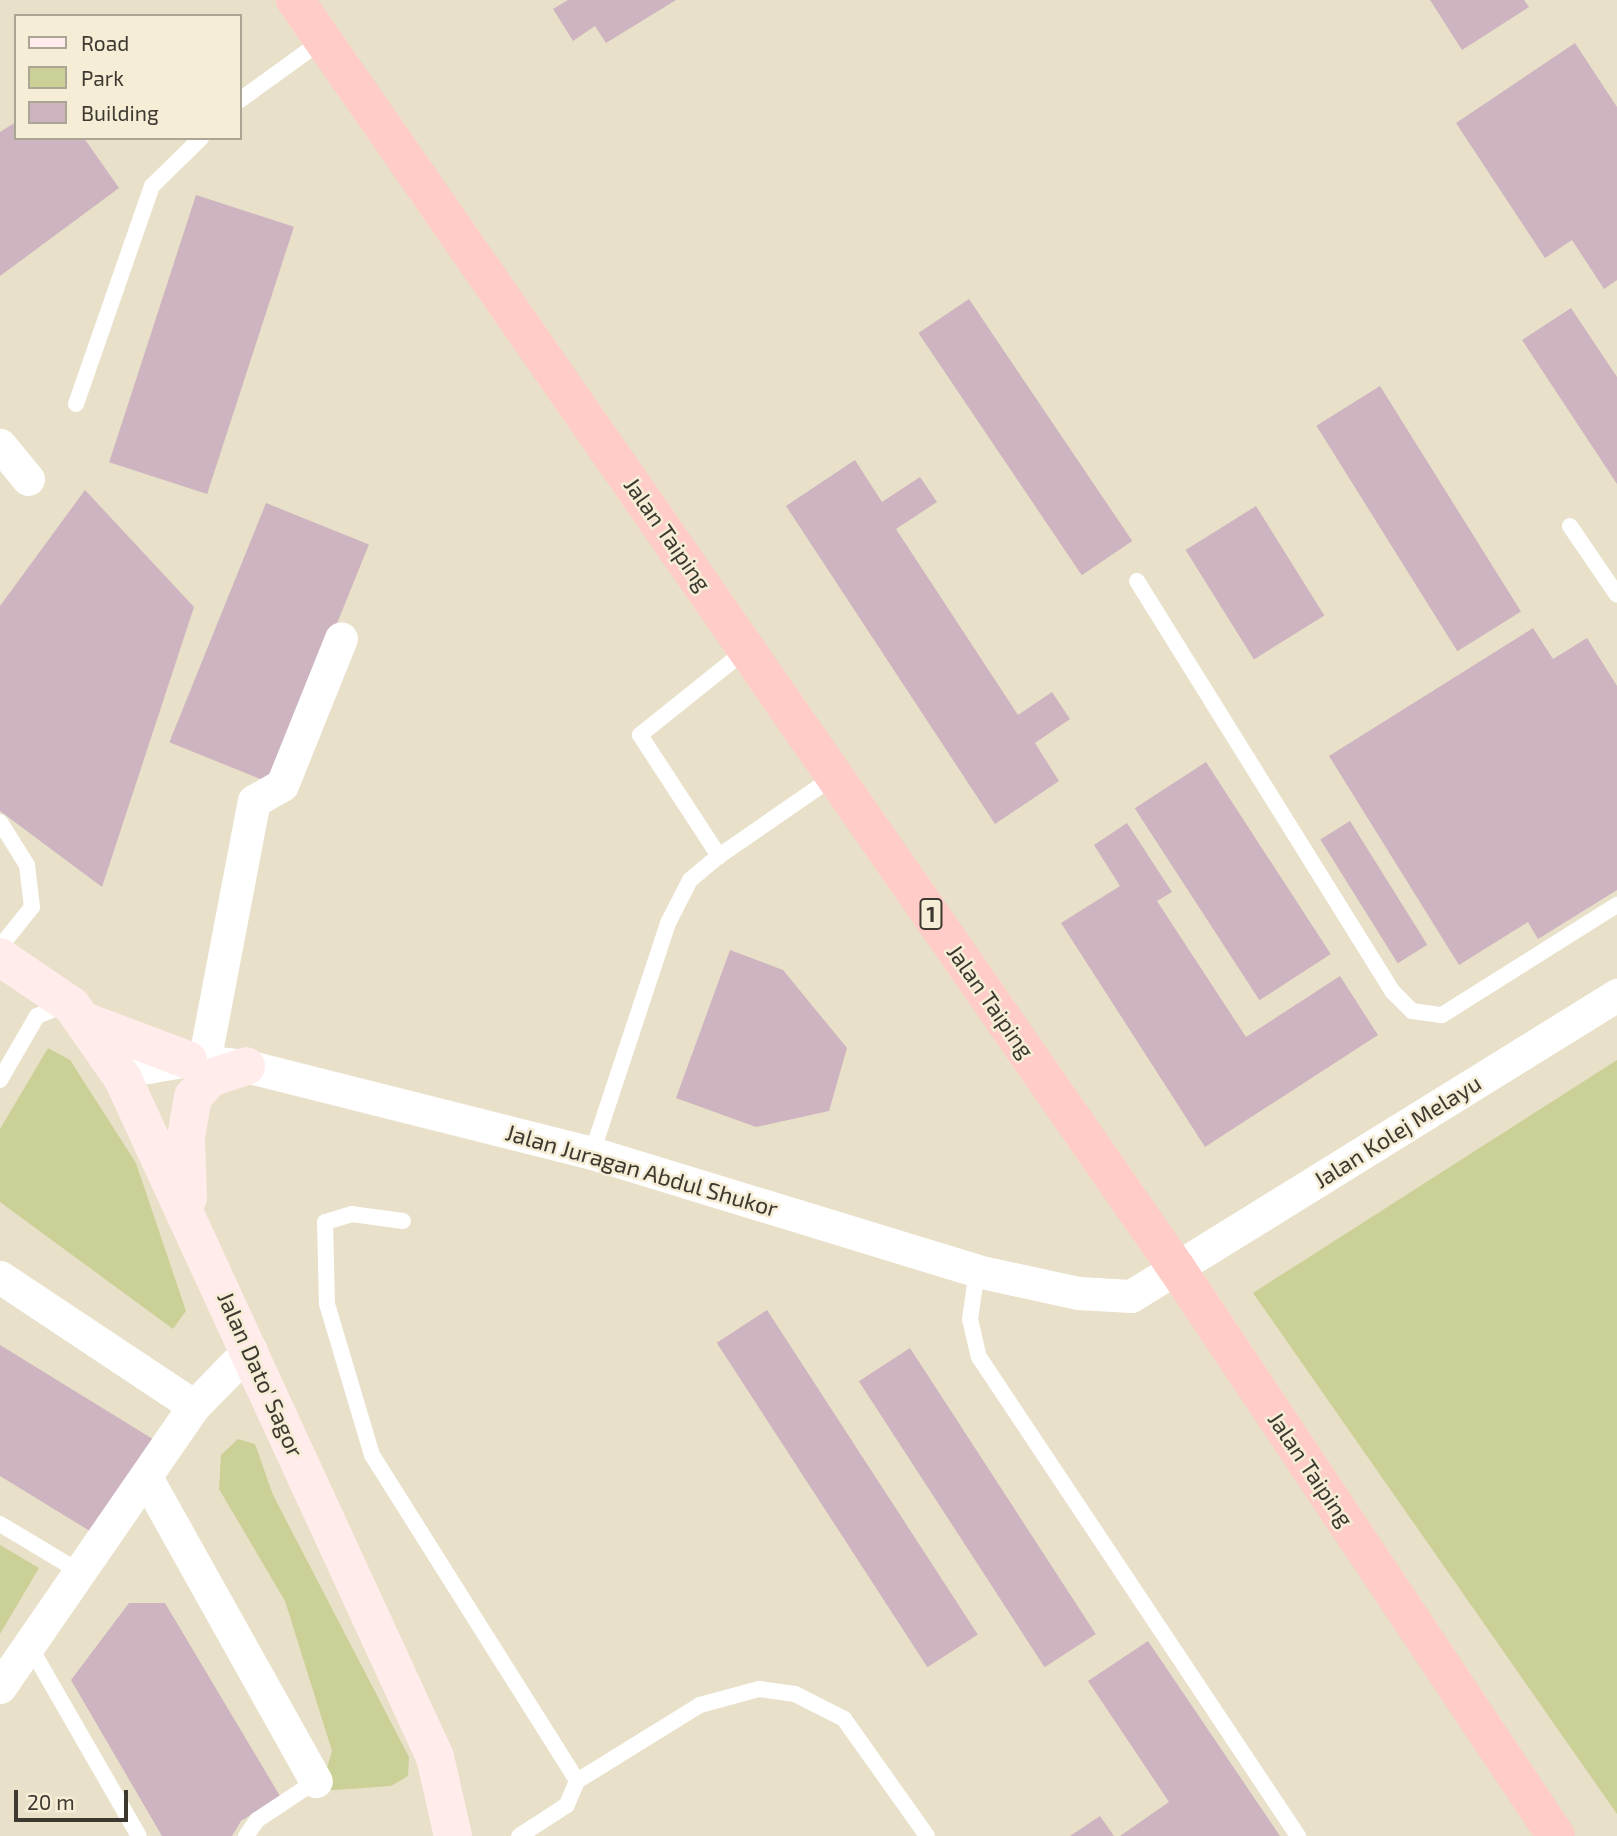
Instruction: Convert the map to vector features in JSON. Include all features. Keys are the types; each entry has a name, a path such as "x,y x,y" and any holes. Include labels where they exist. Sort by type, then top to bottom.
{"highway":[{"name":"Jalan Taiping","path":"295,0 1177,1269 1556,1836"}],"main road":[{"name":"Jalan Dato' Sagor","path":"0,957 87,1024 141,1114 189,1213 435,1757 453,1836"},
{"path":"87,1024 196,1061"},
{"path":"189,1213 186,1137 193,1097 210,1078 246,1066"}],"street":[{"path":"0,445 28,478"},
{"path":"196,1061 254,801 282,785 341,638"},
{"name":"Jalan Kolej Melayu","path":"1177,1269 1617,995"},
{"path":"87,1024 147,1067 141,1114"},
{"name":"Jalan Juragan Abdul Shukor","path":"147,1067 196,1061 246,1066 592,1153 976,1271 1078,1293 1131,1296 1177,1269"},
{"path":"0,1277 194,1406"},
{"path":"0,1687 147,1479 194,1406 250,1349"},
{"path":"147,1479 316,1781"}],"lane":[{"path":"242,99 323,40"},
{"path":"76,404 152,186 199,140"},
{"path":"1570,526 1617,595"},
{"path":"1137,581 1393,992 1412,1011 1442,1015 1617,905"},
{"path":"719,856 640,735 748,649"},
{"path":"592,1153 668,923 690,880 719,856 835,776"},
{"path":"0,822 27,865 32,906 0,947"},
{"path":"0,1080 37,1016 52,1006 87,1024"},
{"path":"403,1221 352,1214 325,1222 327,1304 372,1455 577,1781"},
{"path":"976,1271 971,1319 979,1357 1298,1836"},
{"path":"0,1524 82,1573"},
{"path":"29,1645 139,1836"},
{"path":"519,1836 567,1805 577,1781 701,1705 759,1689 795,1694 844,1719 926,1836"},
{"path":"246,1836 257,1820 316,1781"}],"green space":[{"path":"48,1048 70,1060 136,1163 186,1311 173,1329 0,1202 0,1129"},
{"path":"1617,1060 1617,1814 1253,1293"},
{"path":"238,1439 255,1444 273,1495 409,1757 408,1776 391,1786 320,1791 332,1751 285,1601 219,1489 221,1455"},
{"path":"0,1545 39,1568 0,1634"}],"building":[{"path":"568,0 676,0 606,43 595,26 573,41 553,9"},
{"path":"1430,0 1524,0 1529,7 1462,50"},
{"path":"1575,43 1617,107 1617,280 1604,289 1572,240 1545,258 1456,123"},
{"path":"14,123 14,140 85,140 119,188 0,276 0,132"},
{"path":"196,195 294,227 207,494 109,462"},
{"path":"969,299 1132,541 1082,575 918,333"},
{"path":"1571,308 1617,377 1617,484 1522,340"},
{"path":"1380,386 1521,612 1457,651 1316,426"},
{"path":"855,460 882,502 920,477 937,502 896,529 1018,715 1052,692 1070,719 1035,743 1059,781 995,824 786,506"},
{"path":"85,490 194,607 102,887 0,811 0,606"},
{"path":"266,503 369,545 272,784 169,742"},
{"path":"1256,506 1324,615 1254,659 1186,550"},
{"path":"1533,628 1553,659 1587,638 1617,686 1617,890 1538,939 1528,922 1459,965 1329,756"},
{"path":"1206,762 1331,954 1259,1000 1135,808"},
{"path":"1350,821 1427,945 1398,963 1320,840"},
{"path":"1127,823 1172,892 1157,901 1246,1037 1340,976 1378,1035 1205,1147 1061,923 1120,886 1094,845"},
{"path":"730,950 783,970 847,1048 829,1111 756,1127 676,1098"},
{"path":"767,1310 978,1635 927,1667 717,1343"},
{"path":"0,1345 156,1441 98,1536 0,1476"},
{"path":"910,1348 1096,1634 1045,1667 859,1381"},
{"path":"129,1603 165,1603 280,1796 241,1821 232,1836 162,1836 71,1680"},
{"path":"1148,1641 1280,1836 1120,1836 1169,1802 1088,1681"},
{"path":"1100,1816 1114,1836 1070,1836"}]}
